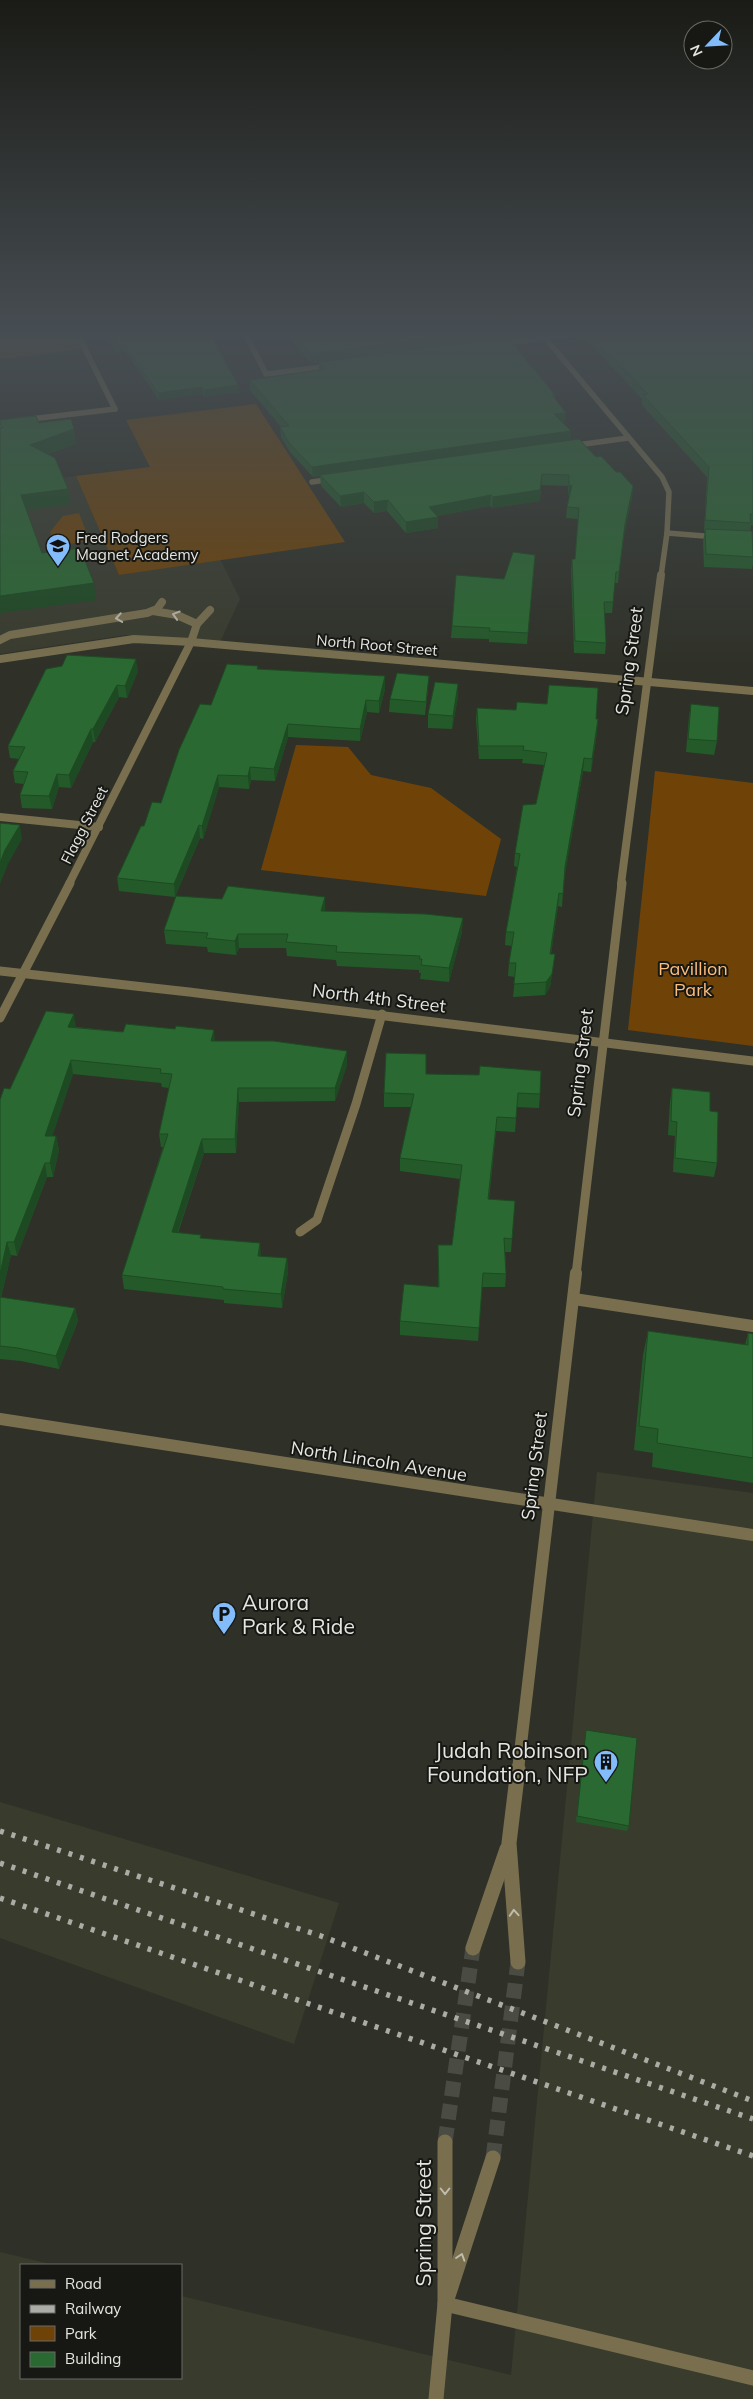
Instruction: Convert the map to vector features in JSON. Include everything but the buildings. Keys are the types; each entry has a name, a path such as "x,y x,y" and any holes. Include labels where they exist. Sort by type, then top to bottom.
{"street":[{"path":"567,446 575,445"},
{"name":"Spring Street","path":"518,1962 509,1843 574,1299 602,1044 646,682 667,533 668,486 634,445"},
{"path":"312,482 342,478"},
{"path":"667,533 727,538"},
{"path":"153,611 162,602"},
{"path":"0,640 10,635 153,611 178,615 197,624 210,610"},
{"name":"Flagg Street","path":"0,1018 99,827 191,642 197,624"},
{"name":"North Root Street","path":"0,659 134,640 191,642 753,691"},
{"path":"0,817 99,827"},
{"name":"North 4th Street","path":"0,971 382,1014 602,1044 753,1061"},
{"path":"300,1232 317,1220 356,1104 382,1014"},
{"path":"574,1299 753,1326"},
{"name":"North Lincoln Avenue","path":"0,1420 753,1535"},
{"name":"Spring Street","path":"473,1948 509,1843"},
{"name":"Spring Street","path":"436,2399 445,2304 445,2142"},
{"name":"Spring Street","path":"445,2304 493,2158"},
{"path":"445,2304 753,2378"}],"shaded area":[{"name":"Fred Rodgers Magnet Academy","path":"76,476 119,575 220,559 240,599 220,642 126,635 0,654 0,486"},
{"path":"597,1472 753,1493 753,2399 0,2399 0,2252 50,2264 20,2264 20,2379 182,2379 182,2296 511,2375"},
{"path":"0,1802 339,1903 294,2044 0,1938"}],"green space":[{"path":"139,445 282,445 345,542 119,575 76,476 150,467"},
{"path":"79,513 90,541 55,546 50,532 63,516"},
{"path":"296,745 348,747 371,775 431,788 501,839 486,896 261,870"},
{"name":"Pavillion Park","path":"655,771 753,783 753,1046 628,1030"}],"tunnel":[{"path":"445,2142 473,1948"},
{"path":"493,2158 518,1962"}],"railway":[{"path":"0,1831 321,1936 753,2101"},
{"path":"0,1863 753,2119"},
{"path":"0,1898 753,2156"}],"place":[{"name":"Fred Rodgers Magnet Academy","path":"58,567"},
{"name":"Aurora Park & Ride","path":"224,1635"},
{"name":"Judah Robinson Foundation, NFP","path":"606,1783"}]}
